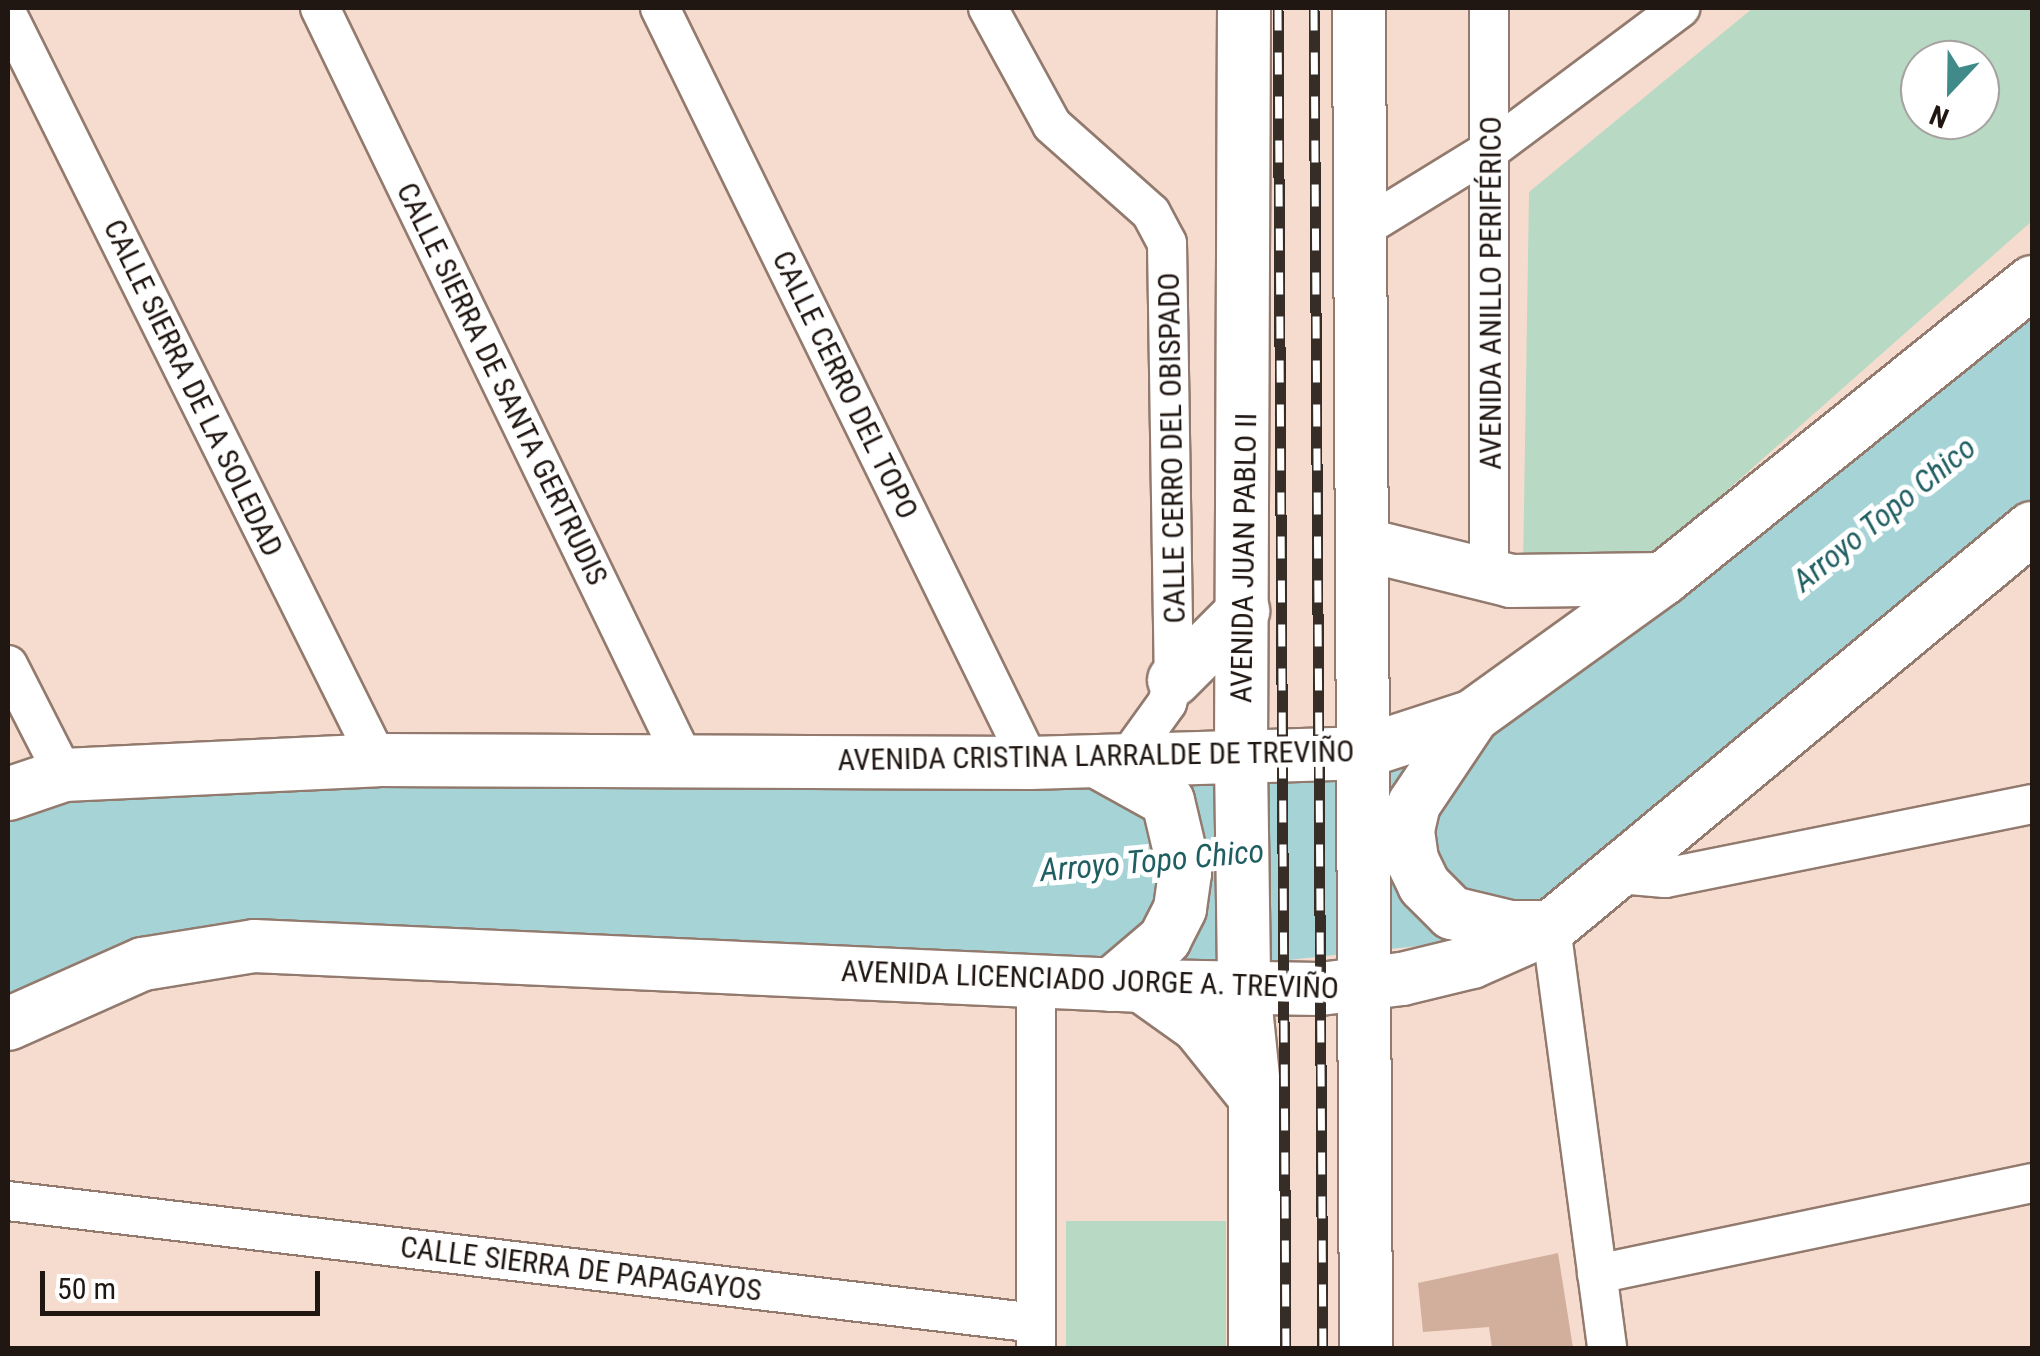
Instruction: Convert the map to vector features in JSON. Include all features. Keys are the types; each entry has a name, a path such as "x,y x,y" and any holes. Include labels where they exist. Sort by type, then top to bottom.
{"main road":[{"name":"AVENIDA JUAN PABLO II","path":"1244,8 1241,769 1244,976 1255,1098 1254,1348"},
{"path":"1359,8 1366,545 1360,765 1366,1348"},
{"name":"AVENIDA CRISTINA LARRALDE DE TREVIÑO","path":"8,794 64,775 378,760 1030,763 1241,769 1360,765 1459,733 1663,578 2032,282"},
{"name":"AVENIDA LICENCIADO JORGE A. TREVIÑO","path":"8,1024 143,964 254,946 1036,982 1363,976 1472,962 1619,874 2032,528"},
{"path":"1366,545 1489,578 1552,586 1663,578"},
{"path":"1174,680 1243,611"},
{"path":"1459,733 1414,804 1408,830 1412,860 1424,884 1452,912 1531,927"},
{"path":"1122,768 1168,801 1186,873 1180,910 1133,978 1198,1026 1255,1098"}],"street":[{"name":"CALLE SIERRA DE SANTA GERTRUDIS","path":"320,8 684,760"},
{"name":"CALLE CERRO DEL TOPO","path":"660,8 1030,763"},
{"name":"CALLE CERRO DEL OBISPADO","path":"988,8 1052,125 1151,213 1165,233 1174,680 1167,703 1122,768"},
{"name":"AVENIDA ANILLO PERIFÉRICO","path":"1489,578 1493,148 1490,8"},
{"path":"1363,228 1493,148 1680,8"},
{"name":"CALLE SIERRA DE LA SOLEDAD","path":"8,16 378,760"},
{"path":"8,664 64,775"},
{"path":"1619,874 1665,878 2032,804"},
{"path":"1531,927 1608,1348"},
{"path":"1036,982 1036,1336"},
{"path":"1597,1274 2032,1183"},
{"name":"CALLE SIERRA DE PAPAGAYOS","path":"8,1200 1036,1336"}],"green space":[{"path":"1753,8 2032,8 2032,221 1629,577 1523,569 1529,192"},
{"path":"1066,1221 1226,1221 1226,1348 1066,1348"}],"water":[{"name":"Arroyo Topo Chico","path":"2032,282 2032,528 1510,927 1427,945 1243,965 254,946 8,1024 8,794 64,775 1361,778"}],"building":[{"path":"1558,1253 1573,1348 1492,1348 1489,1327 1423,1332 1418,1283"}],"railway":[{"path":"1278,8 1286,1348"},
{"path":"1314,8 1323,1348"}]}
